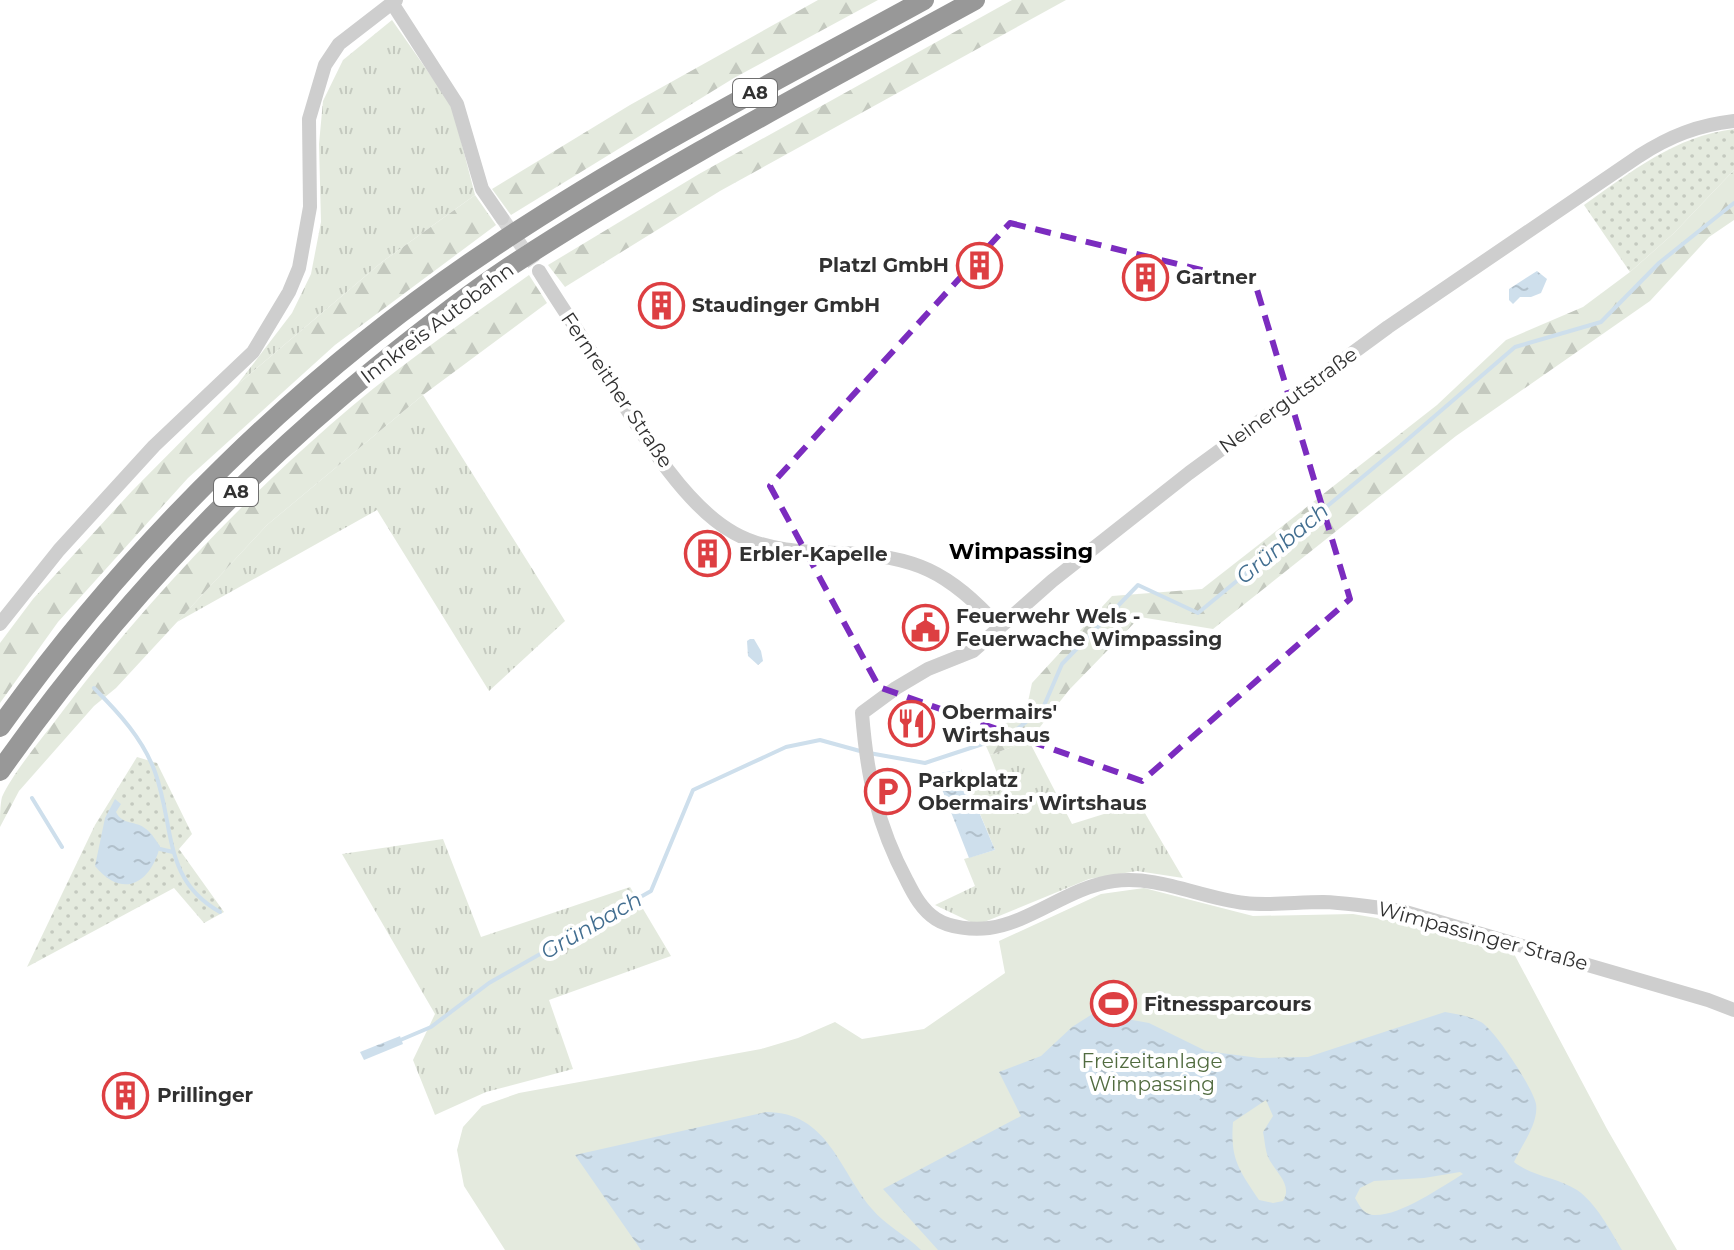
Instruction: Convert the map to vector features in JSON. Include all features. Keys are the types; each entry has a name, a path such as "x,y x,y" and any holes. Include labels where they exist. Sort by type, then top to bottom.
{"highway":[{"name":"Innkreis Autobahn","path":"0,727 98,602 201,490 290,405 400,314 513,234 587,188 924,0"},
{"name":"Innkreis Autobahn","path":"0,771 38,716 117,617 205,522 306,424 416,336 531,261 608,205 975,0"}],"street":[{"path":"0,624 100,504 164,435 253,352 289,292 299,268 310,207 309,119 325,65 339,44 394,2 457,104 482,189 502,218"},
{"name":"Neinergutstraße","path":"862,713 928,669 973,651 1052,581 1189,473 1388,327 1668,137 1705,125 1734,121"},
{"name":"Fernreither Straße","path":"531,261 646,439 686,491 715,519 734,533 785,550 880,555 909,561 927,568 972,597 999,627"},
{"name":"Wimpassinger Straße","path":"862,713 866,761 875,807 888,847 925,910 938,921 955,926 991,928 1083,889 1114,881 1141,880 1263,905 1359,904 1402,911 1734,1010"}],"highlighted area":[{"path":"1010,223 1255,283 1350,599 1142,781 879,687 770,486"}],"green space":[{"path":"818,0 878,0 734,78 511,215 492,189 630,105"},
{"path":"1012,0 1066,0 720,191 565,287 548,265 699,174"},
{"path":"392,20 452,106 475,195 382,262 237,385 292,313 311,274 321,222 319,144 323,101 343,60"},
{"path":"1734,129 1734,170 1674,233 1630,272 1584,205 1673,147"},
{"path":"1734,170 1734,220 1709,237 1650,301 1456,436 1213,629 1140,617 1069,690 1029,741 990,755 982,737 1026,711 1032,683 1112,596 1202,589 1437,405 1506,340 1583,307 1630,272 1674,233"},
{"path":"475,195 496,225 335,345 188,478 58,622 0,703 0,643 33,599 132,491 237,385 382,262"},
{"path":"529,275 547,303 423,395 267,525 116,688 94,706 19,791 0,827 2,797 23,763 95,670 190,560 294,457 354,405 427,347"},
{"path":"423,395 565,621 489,691 377,510 177,622 267,525"},
{"path":"1029,741 1072,824 1139,803 1183,878 1137,871 1089,879 977,925 935,905 975,886 964,859 995,850 968,785 997,773 990,755"},
{"path":"137,757 157,763 192,834 179,849 224,912 204,923 174,888 27,967 95,825"},
{"path":"443,839 481,937 630,887 671,956 549,1000 573,1069 486,1092 435,1115 413,1060 435,1014 342,854"},
{"name":"Freizeitanlage Wimpassing","path":"1144,888 1253,916 1353,914 1417,925 1512,950 1607,1129 1677,1250 505,1250 464,1186 457,1150 463,1127 482,1106 519,1093 761,1049 835,1022 862,1039 924,1029 1005,973 999,941 1101,894"}],"water":[{"path":"1537,271 1547,279 1541,293 1520,297 1513,304 1509,300 1509,289"},
{"path":"754,639 761,651 763,661 758,665 748,656 747,641"},
{"path":"961,769 995,850 969,858 936,774"},
{"path":"115,799 121,804 116,812 119,816 146,829 160,846 150,870 135,883 116,882 95,866 105,818"},
{"path":"1445,1012 1481,1022 1513,1060 1536,1104 1532,1126 1514,1162 1584,1195 1622,1250 938,1250 883,1189 1021,1116 999,1072 1041,1056 1072,1027 1094,1013 1149,1023 1206,1051 1259,1058 1308,1057","holes":["1266,1100 1273,1116 1263,1132 1266,1149 1286,1190 1283,1201 1273,1203 1259,1200 1241,1172 1233,1146 1233,1122","1463,1174 1420,1200 1383,1214 1367,1213 1355,1198 1360,1188 1374,1181"]},
{"path":"400,1036 403,1044 364,1060 360,1052"},
{"path":"766,1112 787,1115 818,1132 872,1209 921,1250 641,1250 575,1155"}],"waterway":[{"name":"Grünbach","path":"869,753 925,763 1010,735 1043,708 1062,664 1138,585 1198,613 1515,347 1601,322 1659,263 1734,203"},
{"name":"Grünbach","path":"94,688 144,748 161,792 179,868 201,899 220,912"},
{"name":"Grünbach","path":"398,1041 431,1027 489,983 651,891 693,790 786,747 820,740 860,751"},
{"path":"32,798 62,847"},
{"path":"160,849 173,852"}],"tunnel":[{"path":"502,218 539,271"}],"place":[{"name":"Platzl GmbH","path":"980,265"},
{"name":"Gartner","path":"1145,277"},
{"name":"Staudinger GmbH","path":"661,305"},
{"name":"Erbler-Kapelle","path":"708,554"},
{"name":"Feuerwehr Wels - Feuerwache Wimpassing","path":"925,627"},
{"name":"Obermairs' Wirtshaus","path":"911,723"},
{"name":"Parkplatz Obermairs' Wirtshaus","path":"887,792"},
{"name":"Fitnessparcours","path":"1113,1004"},
{"name":"Prillinger","path":"126,1095"}],"district":[{"name":"Wimpassing","path":"1021,551"}]}
